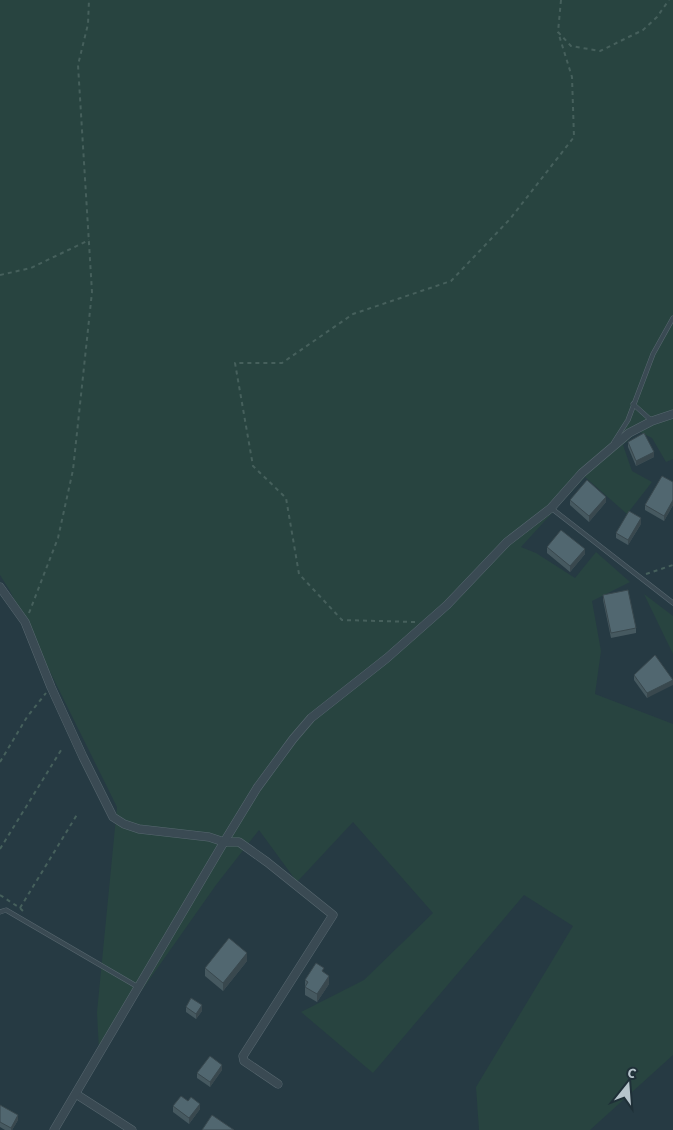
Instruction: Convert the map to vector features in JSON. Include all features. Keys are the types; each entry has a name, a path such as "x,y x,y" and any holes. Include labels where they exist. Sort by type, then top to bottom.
{"street":[{"path":"54,1130 257,788 311,718 388,658 447,605 507,542 551,508 582,473 629,433 652,421 673,414"},
{"path":"0,587 26,622 51,687 113,817 124,824 139,829 209,836 224,842 239,842 333,915 243,1056 244,1061 278,1084"},
{"path":"76,1094 132,1130"}],"lane":[{"path":"610,449 628,420 653,354 673,318"},
{"path":"633,404 652,421"},
{"path":"551,508 673,603"},
{"path":"0,912 6,910 138,987"}],"path":[{"path":"26,622 58,538 73,470 91,308 92,292 78,65 88,24 89,0"},
{"path":"420,622 342,620 299,574 286,498 253,466 235,363 282,363 353,314 451,281 510,219 574,137 572,77 558,32 561,0"},
{"path":"558,32 571,46 600,51 643,30 657,17 670,0"},
{"path":"0,275 31,268 89,240"},
{"path":"639,577 673,565"},
{"path":"0,762 27,717 51,687"},
{"path":"0,849 63,747"},
{"path":"20,908 78,813"}],"green space":[{"path":"0,0 673,0 673,459 666,462 652,438 638,431 623,445 632,471 652,482 627,514 585,477 521,547 536,553 575,578 596,552 630,582 592,601 601,651 595,694 673,724 673,1055 590,1130 479,1130 476,1087 573,926 524,895 373,1073 301,1012 364,980 433,913 353,822 297,882 259,830 216,885 99,1051 97,1012 117,807 10,591 0,575"},
{"path":"644,594 673,616 673,654"}],"building":[{"path":"644,433 654,452 636,461 628,442"},
{"path":"662,476 673,482 673,500 664,516 645,505"},
{"path":"587,480 606,497 589,516 570,500"},
{"path":"629,511 641,518 628,540 616,533"},
{"path":"561,530 585,549 570,566 547,547"},
{"path":"628,590 636,628 611,633 603,595"},
{"path":"655,655 673,680 647,693 634,675"},
{"path":"229,938 247,953 223,983 205,968"},
{"path":"316,963 324,968 322,971 329,976 317,994 305,987 308,982 305,980"},
{"path":"191,998 202,1005 196,1014 186,1007"},
{"path":"210,1056 222,1065 210,1082 197,1073"},
{"path":"181,1096 188,1101 191,1097 200,1104 189,1118 173,1106"},
{"path":"0,1105 18,1115 11,1128 0,1122"},
{"path":"212,1115 234,1130 202,1130"}]}
